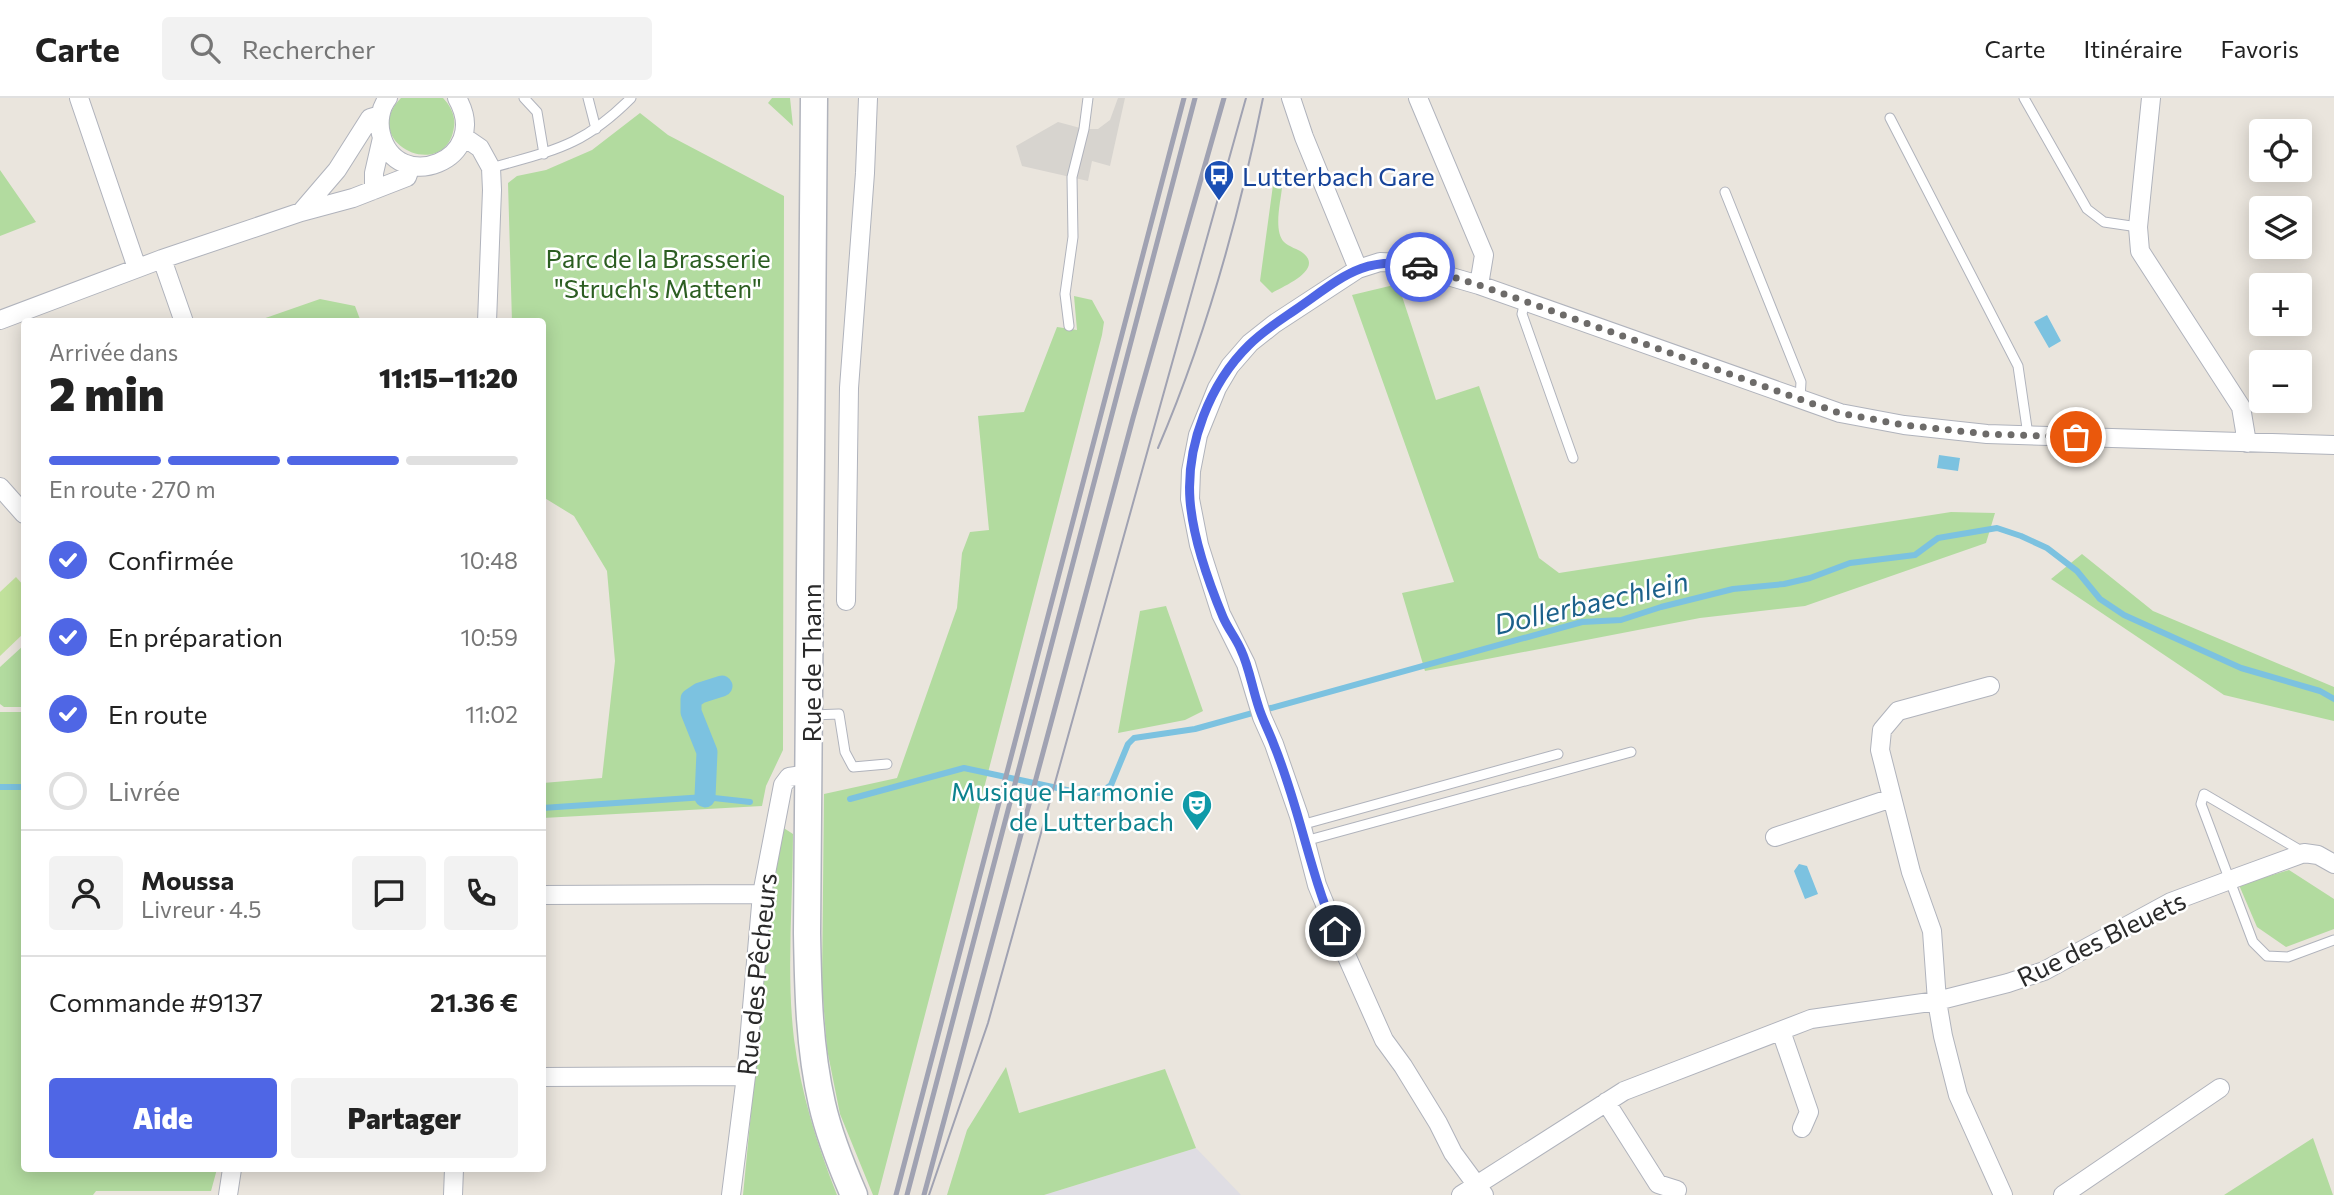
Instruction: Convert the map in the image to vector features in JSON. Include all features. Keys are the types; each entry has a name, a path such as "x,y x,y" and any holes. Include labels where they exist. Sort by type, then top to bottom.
{"main road":[{"name":"Rue de Thann","path":"812,98 814,125 807,933 811,1041 828,1127 854,1195"}],"street":[{"path":"79,98 138,268"},
{"path":"382,138 388,150 398,160 411,166 437,165 457,149 464,137 466,124 457,98"},
{"name":"Rue de Thann","path":"846,601 849,388 868,98"},
{"path":"1291,98 1300,128 1358,269"},
{"path":"1418,98 1484,255 1479,285"},
{"path":"2151,98 2138,227 2140,251 2241,407 2247,443"},
{"path":"374,190 384,103"},
{"path":"301,212 337,170 370,118 384,103"},
{"path":"464,137 480,148 491,168 487,318"},
{"path":"0,320 162,259 301,212 353,198 407,177 411,166"},
{"path":"162,259 183,318"},
{"path":"1480,1190 1453,1153 1438,1123 1376,1024 1324,904 1274,744 1260,711 1243,656 1222,614 1199,545 1190,499 1198,435 1209,404 1230,366 1274,324 1358,269 1380,262 1403,262 1479,285 1839,413 1904,425 1987,434 2334,445"},
{"path":"0,487 21,511"},
{"path":"1990,686 1898,711 1882,730 1880,750 1911,872 1932,931 1942,1036 1958,1096 2003,1195"},
{"name":"Rue des Pêcheurs","path":"731,1195 746,1076 762,894 783,785 789,777 809,774"},
{"path":"1775,838 1892,798"},
{"path":"2304,853 2318,855 2334,864"},
{"name":"Rue des Bleuets","path":"1461,1195 1480,1190 1624,1091 1811,1019 1937,1001 2008,984 2043,971 2171,902 2304,853"},
{"path":"546,895 762,894"},
{"path":"1781,1031 1809,1112 1802,1128"},
{"path":"546,1077 746,1076"},
{"path":"2063,1195 2220,1088"},
{"path":"1606,1102 1658,1184 1677,1190"},
{"path":"228,1195 232,1172"},
{"path":"453,1195 454,1172"}],"lane":[{"path":"524,98 537,112 544,154"},
{"path":"588,98 596,129"},
{"path":"491,168 544,154 578,141 631,98"},
{"path":"1069,326 1065,294 1073,237 1072,177 1084,129 1088,98"},
{"path":"2024,98 2087,209 2104,222 2138,227"},
{"path":"1890,118 2018,366 2028,435"},
{"path":"1725,192 1801,382 1800,398"},
{"path":"1525,301 1522,314 1573,458"},
{"path":"809,715 839,714 845,752 853,767 887,764"},
{"path":"1303,833 1631,752"},
{"path":"1303,833 1558,754"},
{"path":"2304,853 2204,794 2201,804 2253,942 2267,956 2288,957 2334,940"}],"shaded area":[{"path":"1118,98 1125,98 1110,166 1092,161 1088,181 1022,166 1016,146 1058,122 1084,129 1098,129 1110,120"},
{"path":"1196,1148 1241,1195 1044,1195"}],"green space":[{"path":"401,98 443,98 454,119 448,144 436,153 422,155 408,151 396,142 390,130 390,115"},
{"path":"772,98 790,98 793,126 768,103"},
{"name":"Parc de la Brasserie \"Struch's Matten\"","path":"640,113 668,135 784,196 783,750 766,786 762,806 546,818 546,783 602,778 615,661 607,571 574,516 546,499 546,318 512,318 508,183 517,176 546,170 592,150"},
{"path":"0,170 36,222 0,236"},
{"path":"1276,181 1282,187 1278,223 1281,237 1286,244 1303,253 1309,265 1300,277 1272,293 1260,281 1273,185"},
{"path":"1398,284 1436,400 1479,386 1539,558 1559,573 1951,512 1995,513 1986,543 1805,606 1700,618 1425,671 1402,593 1454,582 1352,295"},
{"path":"1074,296 1092,300 1104,322 1102,335 878,1195 873,1195 840,1114 827,1049 822,986 824,794 897,778 957,608 962,553 970,532 989,530 978,416 1024,412 1057,327 1077,330"},
{"path":"320,299 355,306 360,318 265,318"},
{"path":"2082,554 2153,611 2334,687 2334,721 2224,695 2051,579"},
{"path":"16,577 21,583 21,636 0,656 0,592"},
{"path":"1166,606 1203,711 1185,720 1118,733 1140,611"},
{"path":"21,648 21,707 4,707 0,704 0,667"},
{"path":"0,712 21,712 21,1172 216,1172 211,1191 96,1191 93,1195 0,1195"},
{"path":"779,825 793,834 790,988 797,1059 811,1118 837,1195 743,1195"},
{"path":"2289,870 2334,899 2334,929 2286,947 2257,927 2239,885"},
{"path":"1006,1067 1019,1113 1165,1069 1196,1148 1044,1195 947,1195 967,1130"},
{"path":"2313,1138 2333,1195 2224,1195"}],"water":[{"path":"2047,315 2061,341 2049,348 2034,322"},
{"path":"1939,455 1960,458 1958,471 1937,468"},
{"path":"1799,864 1807,866 1818,894 1805,899 1794,871"}],"waterway":[{"name":"Dollerbaechlein","path":"850,799 964,768 1076,792 1100,793 1111,785 1128,744 1134,738 1195,729 1582,622 1621,620 1733,589 1784,584 1810,578 1850,563 1915,555 1938,538 1997,528 2047,548 2077,571 2100,599 2124,615 2241,668 2320,691 2334,699"},
{"path":"705,797 707,752 691,712 691,699 722,686"},
{"name":"Dollerbaechlein","path":"0,787 21,787"},
{"name":"Dollerbaechlein","path":"546,808 705,797 750,802"}],"tram line":[{"path":"929,1195 988,1023 1246,98"},
{"path":"1158,448 1191,363 1219,276 1263,98"}],"railway":[{"path":"896,1195 1184,98"},
{"path":"907,1195 1195,98"},
{"path":"924,1195 1133,418 1224,98"}],"way so far":[{"path":"1420,267 1479,285 1839,413 1904,425 1987,434 2076,437"}],"place":[{"name":"Lutterbach Gare","path":"1219,202"},
{"name":"Musique Harmonie de Lutterbach","path":"1197,832"}],"route":[{"path":"1335,931 1317,885 1299,816 1262,717 1241,649 1222,614 1199,545 1190,499 1191,471 1202,420 1209,404 1230,366 1250,343 1332,284 1358,269 1380,262 1403,262 1420,267"}]}
